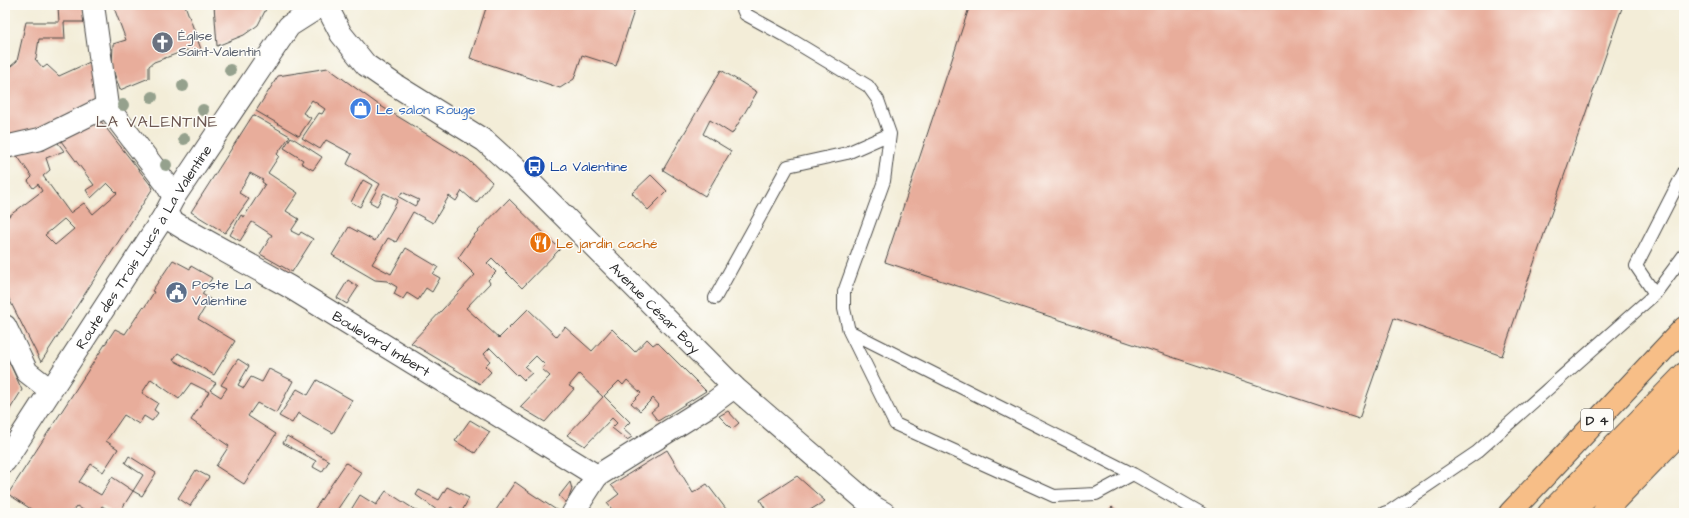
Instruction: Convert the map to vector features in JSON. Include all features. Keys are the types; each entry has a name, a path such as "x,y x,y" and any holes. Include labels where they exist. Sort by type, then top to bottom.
{"main road":[{"name":"D 4","path":"1510,513 1684,328"},
{"name":"D 4","path":"1550,513 1684,374"},
{"path":"1572,513 1684,399"},
{"path":"1604,513 1684,429"}],"street":[{"path":"93,5 107,106 165,182 169,206"},
{"name":"Route des Trois Lucs à La Valentine","path":"5,461 169,206 289,26 322,5"},
{"name":"Avenue César Boy","path":"326,5 341,34 366,65 395,85 485,141 526,178 734,387 872,506 884,513"},
{"path":"5,147 40,139 107,106"},
{"name":"Boulevard Imbert","path":"169,206 185,229 288,286 597,476"},
{"path":"5,326 27,372 50,390"},
{"path":"573,513 597,476 734,387"}],"lane":[{"path":"741,5 745,14 785,36 868,86 878,100 890,134 884,181 844,292 844,309 849,331 895,424 1054,496 1096,494 1133,474"},
{"path":"715,298 788,166 848,153 890,134"},
{"path":"1655,294 1636,266 1684,172"},
{"path":"1384,513 1390,511 1477,452 1655,294 1684,256"},
{"path":"849,331 1133,474 1201,513"}],"building":[{"path":"83,5 86,22 64,22 65,39 39,39 35,59 43,68 47,65 59,76 92,61 96,102 11,140 5,136 5,71 17,61 26,22 59,22 58,6"},
{"name":"Église Saint-Valentin","path":"113,5 185,5 202,52 196,56 187,50 154,62 149,66 149,78 120,90 112,67 113,44 126,40"},
{"path":"214,5 268,5 258,25 244,35 217,46"},
{"path":"487,5 636,5 616,66 582,55 574,79 560,88 470,58"},
{"path":"970,5 1623,5 1502,356 1394,318 1359,419 885,262"},
{"path":"328,68 379,105 469,160 492,182 476,203 462,191 456,201 449,196 433,223 413,212 396,242 388,238 372,264 391,274 406,248 438,267 433,274 440,278 432,292 426,288 418,300 407,293 403,299 394,294 397,287 387,281 375,280 332,255 349,227 375,241 398,200 384,193 377,206 370,202 380,184 347,164 352,154 326,140 320,149 302,138 319,113 322,114 325,109 312,100 303,113 311,118 299,136 256,111 278,76","holes":["402,192 419,200 415,206 399,197"]},
{"path":"721,70 757,92 732,134 710,120 703,134 731,151 705,196 663,170"},
{"path":"253,115 290,136 277,154 279,156 268,173 298,193 286,211 299,219 291,231 299,235 301,232 313,239 292,272 260,254 272,235 252,222 240,241 230,235 241,215 244,217 265,184 262,182 263,180 250,173 239,193 249,199 225,233 191,212"},
{"path":"99,119 153,188 41,362 5,291 5,219 42,191 38,184 33,188 28,181 32,177 16,154 55,139 64,151 46,158 50,170 43,176 70,213 84,203 93,214 117,193 107,183 91,198 86,190 94,185 58,137","holes":["64,219 74,229 55,245 45,235"]},
{"path":"291,137 322,157 313,170 301,163 303,160 284,148"},
{"path":"651,175 667,191 648,210 632,193"},
{"path":"363,180 372,185 360,207 351,202"},
{"path":"509,199 560,249 522,288 492,258 487,263 496,272 488,280 490,283 466,308 499,338 528,309 557,337 565,327 592,351 612,329 635,352 647,339 653,345 657,342 706,391 658,421 651,412 659,405 653,398 640,411 631,403 641,393 627,380 623,385 619,381 604,396 630,422 623,429 632,437 627,440 612,428 617,423 612,418 585,446 567,435 603,397 579,374 569,386 574,389 545,422 520,407 550,376 542,369 545,365 536,356 525,367 532,373 524,380 490,348 484,354 490,361 485,366 491,372 480,384 411,343 475,275 458,258 474,235"},
{"path":"173,260 190,269 191,266 212,278 202,294 210,299 198,319 235,341 214,375 178,353 173,360 216,383 210,390 221,397 227,388 221,385 238,359 249,366 238,385 244,388 251,377 262,382 269,369 293,381 276,413 257,403 248,416 276,434 244,484 216,466 229,446 191,420 209,392 191,383 179,399 151,379 142,393 158,403 154,410 158,413 152,421 144,416 139,424 124,415 106,441 118,449 103,472 91,464 79,482 101,495 112,477 133,491 119,513 113,513 102,506 97,513 88,513 77,506 72,513 37,513 8,494 115,329 125,334 143,307 144,308 154,292 152,291"},
{"path":"348,280 358,287 347,304 337,298"},
{"path":"5,353 22,390 5,417"},
{"path":"317,380 352,400 333,433 298,413 292,423 279,416 297,389 308,395"},
{"path":"728,411 739,423 732,429 719,416"},
{"path":"470,420 490,432 475,453 455,441"},
{"path":"287,436 329,461 322,472 313,467 316,461 283,443"},
{"path":"667,450 693,493 707,484 729,513 666,513 665,511 661,513 615,513 607,503 619,494 611,485"},
{"path":"129,456 156,473 142,496 133,491 143,475 125,463"},
{"path":"346,463 362,473 335,513 312,513"},
{"path":"196,470 209,477 190,506 178,498"},
{"path":"797,476 825,501 805,513 768,513 760,500"},
{"path":"515,482 529,492 561,513 494,513"},
{"path":"570,482 572,489 567,503 559,496"},
{"path":"447,487 469,498 461,513 451,507 446,513 441,513 416,495 419,490 439,500"},
{"path":"386,491 420,513 349,513 360,495 376,505"},
{"path":"1112,507 1119,513 1108,513 1107,512"}],"place":[{"name":"Église Saint-Valentin","path":"163,43"},
{"name":"Le salon Rouge","path":"360,109"},
{"name":"La Valentine","path":"534,166"},
{"name":"Le jardin caché","path":"541,243"},
{"name":"Poste La Valentine","path":"176,292"}],"district":[{"name":"LA VALENTINE","path":"157,121"}]}
